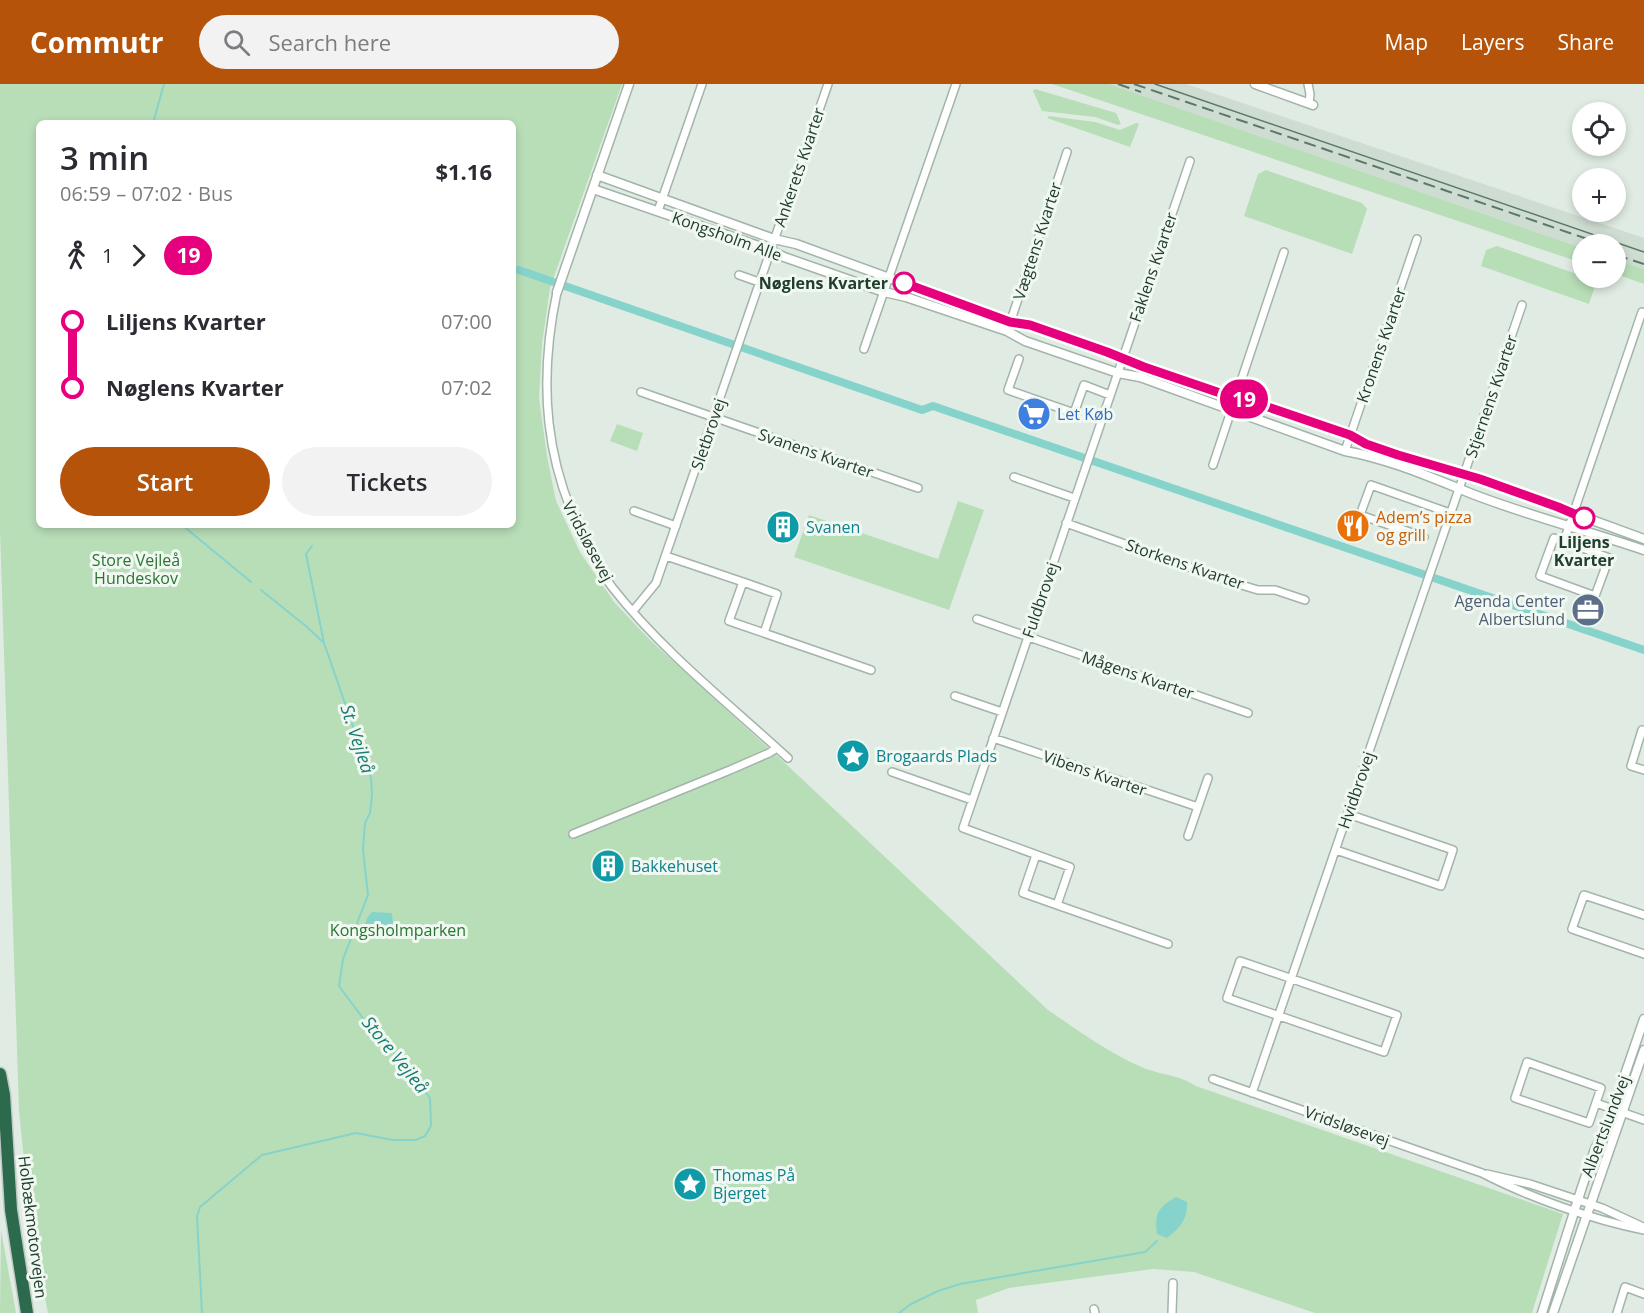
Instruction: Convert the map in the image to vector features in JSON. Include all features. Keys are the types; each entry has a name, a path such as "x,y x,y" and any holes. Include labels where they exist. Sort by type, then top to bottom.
{"highway":[{"name":"Holbækmotorvejen","path":"0,1074 4,1095 11,1210 27,1313"}],"street":[{"name":"Vridsløsevej","path":"629,84 557,292 548,336 546,374 547,412 552,446 564,493 576,525 603,573 633,611 671,651 788,758"},
{"path":"658,211 702,84"},
{"name":"Ankerets Kvarter","path":"770,250 828,84"},
{"path":"864,349 956,84"},
{"path":"1255,84 1311,104 1308,84"},
{"name":"Vægtens Kvarter","path":"1007,331 1067,152"},
{"name":"Faklens Kvarter","path":"1118,373 1190,162"},
{"name":"Kongsholm Alle","path":"597,175 774,239 796,244 890,277 1010,322 1030,325 1153,370 1350,435 1366,444 1644,538"},
{"name":"Kongsholm Alle","path":"593,189 884,292 906,297 1007,331 1025,341 1118,373 1140,377 1345,451 1365,455 1644,550"},
{"name":"Kronens Kvarter","path":"1345,451 1417,239"},
{"name":"Sletbrovej","path":"633,611 656,583 770,250"},
{"path":"1213,465 1284,252"},
{"path":"739,276 759,282"},
{"name":"Stjernens Kvarter","path":"1459,488 1522,305"},
{"path":"1564,541 1642,312"},
{"path":"1019,359 1008,390 1074,413 1084,385 1110,395"},
{"name":"Fuldbrovej","path":"1036,855 963,828 1118,373"},
{"name":"Svanens Kvarter","path":"641,392 918,488"},
{"path":"1014,477 1074,498"},
{"path":"1424,537 1360,515 1371,485 1450,513"},
{"name":"Hvidbrovej","path":"1252,1093 1459,488"},
{"path":"634,511 676,526"},
{"name":"Storkens Kvarter","path":"1066,523 1228,581 1258,590 1275,590 1305,600"},
{"path":"1554,538 1564,541 1609,558 1595,596 1540,576 1554,538"},
{"path":"666,556 777,594 764,633"},
{"path":"743,582 729,621 871,670"},
{"name":"Mågens Kvarter","path":"977,619 1248,712"},
{"path":"955,696 1002,712"},
{"path":"1644,731 1642,730 1631,766 1644,770"},
{"name":"Vibens Kvarter","path":"993,738 1198,807"},
{"path":"573,834 730,770 777,748"},
{"path":"892,772 972,800"},
{"path":"1188,836 1208,778"},
{"path":"1336,850 1441,886 1450,860 1453,850 1348,814"},
{"path":"1057,905 1070,867 1036,855 1023,893 1057,905 1168,944"},
{"path":"1644,915 1584,895 1572,929 1644,954"},
{"path":"1239,961 1397,1015 1384,1052 1278,1016 1227,998 1239,961"},
{"name":"Albertslundvej","path":"1542,1313 1577,1199 1595,1149 1608,1124 1644,1019"},
{"name":"Albertslundvej","path":"1553,1313 1644,1050"},
{"path":"1527,1062 1601,1088 1596,1104 1589,1123 1515,1098 1527,1062"},
{"name":"Vridsløsevej","path":"1213,1079 1482,1173 1512,1179 1577,1199 1644,1228"},
{"path":"1596,1104 1644,1120"},
{"name":"Vridsløsevej","path":"1482,1173 1501,1183 1587,1215 1616,1224 1644,1228"},
{"path":"1172,1313 1173,1283"},
{"path":"1617,1313 1625,1287 1644,1294"}],"shaded area":[{"path":"1109,84 1186,84 1572,214 1572,222 1596,222 1644,238 1644,269 1626,263 1626,234 1572,234 1572,245"}],"green space":[{"name":"Kongsholmparken","path":"0,84 622,84 550,288 542,344 539,398 556,501 580,552 614,602 650,640 1048,1010 1095,1042 1151,1071 1183,1079 1196,1086 1563,1214 1532,1313 1315,1313 1194,1272 1153,1269 1009,1288 976,1300 978,1313 48,1313 31,1228 19,1111 0,531"},
{"path":"1052,84 1109,84 1572,245 1572,260"},
{"path":"1035,89 1116,113 1121,124 1095,117 1042,111 1033,91"},
{"path":"1049,116 1095,122 1120,130 1136,123 1139,124 1130,147 1047,118"},
{"path":"1266,170 1362,203 1367,209 1352,254 1244,216 1258,174"},
{"path":"1497,246 1572,272 1572,288 1594,288 1589,304 1481,266 1486,250"},
{"path":"1626,263 1644,269 1644,284 1626,278"},
{"path":"617,424 643,433 637,451 610,441"},
{"path":"958,501 984,510 949,610 794,557 809,515 938,559"},
{"path":"1,1230 16,1313 0,1313"}],"water":[{"path":"372,912 392,913 393,924 387,932 364,928"},
{"path":"1176,1197 1187,1202 1185,1218 1167,1238 1157,1234 1157,1216 1165,1204"}],"waterway":[{"name":"Store Vejleå","path":"154,120 164,84"},
{"path":"519,270 922,410 933,406 1644,650"},
{"name":"Store Vejleå","path":"186,528 251,582"},
{"path":"312,546 306,554 324,643"},
{"name":"Store Vejleå","path":"202,1313 197,1216 200,1207 262,1155 356,1133 393,1140 416,1140 425,1136 431,1126 430,1098 400,1059 368,1025 339,986 343,959 368,895 363,850 365,823 370,813 371,778 324,643 261,590"},
{"path":"899,1313 911,1304 938,1291 960,1284 1145,1252 1157,1241"}],"tram line":[{"path":"1155,84 1644,252"}],"railway":[{"path":"1118,84 1141,92"},
{"path":"1134,84 1573,234"},
{"path":"1626,258 1644,264"}],"bus line":[{"name":"19","path":"904,283 1010,322 1030,325 1144,367 1350,435 1366,444 1398,455 1480,479 1584,518"}],"place":[{"name":"Nøglens Kvarter","path":"904,283"},
{"name":"Let Køb","path":"1034,414"},
{"name":"Liljens Kvarter","path":"1584,518"},
{"name":"Adem’s pizza og grill","path":"1353,526"},
{"name":"Svanen","path":"783,527"},
{"name":"Agenda Center Albertslund","path":"1588,610"},
{"name":"Brogaards Plads","path":"853,756"},
{"name":"Bakkehuset","path":"608,866"},
{"name":"Thomas På Bjerget","path":"690,1184"}],"park label":[{"name":"Store Vejleå Hundeskov","path":"136,569"}],"water label":[{"name":"St. Vejleå","path":"357,739"}]}
